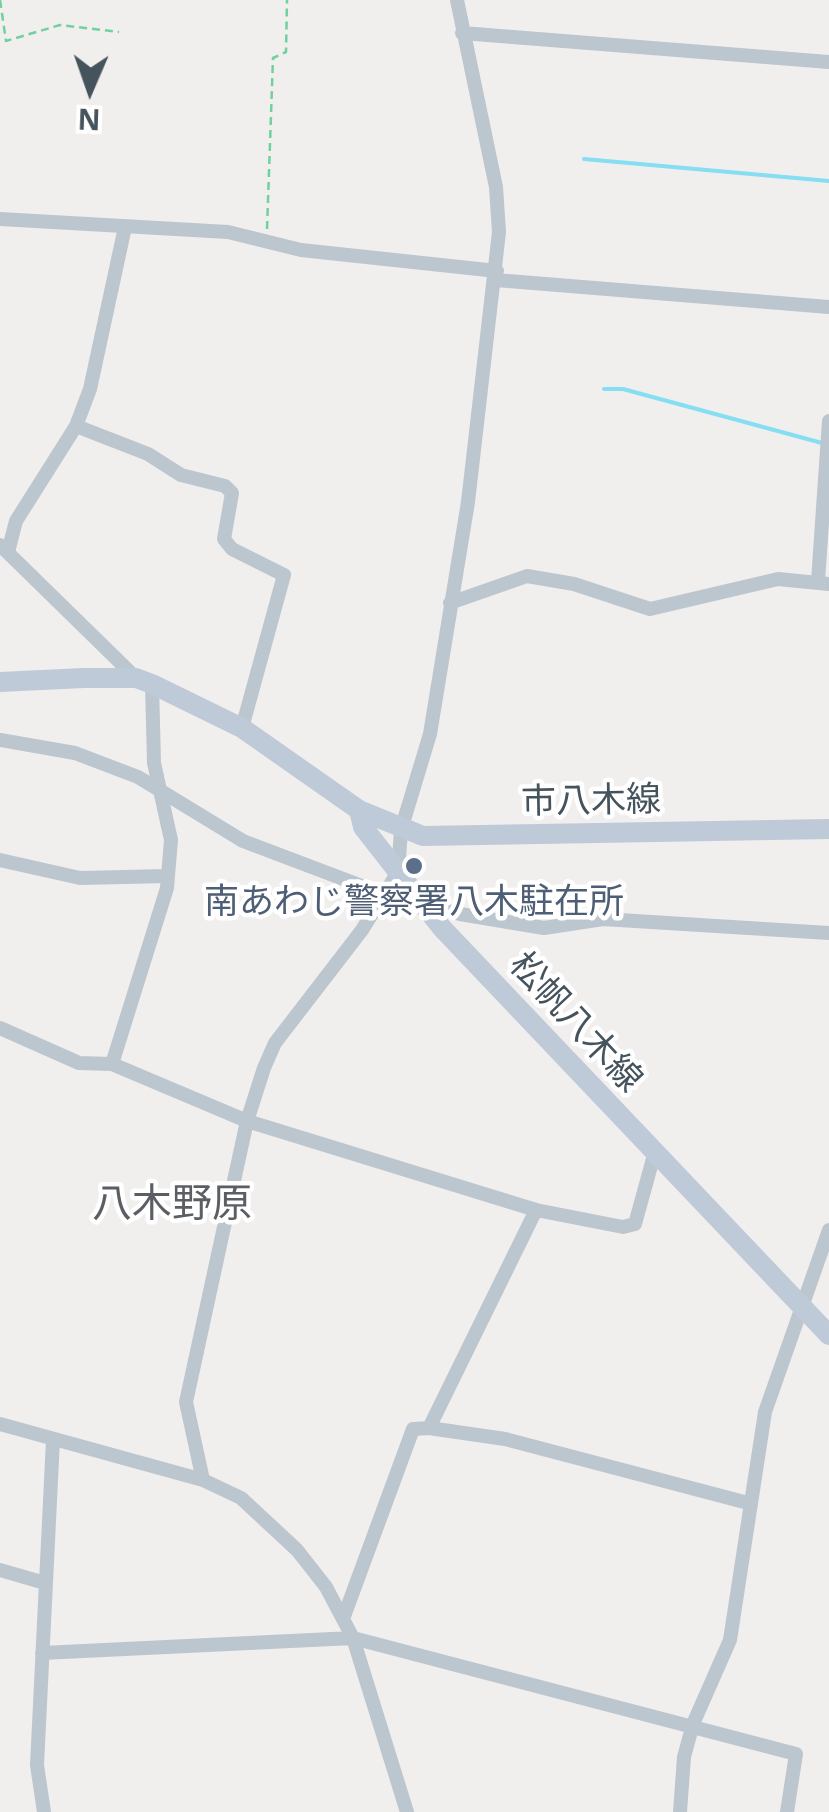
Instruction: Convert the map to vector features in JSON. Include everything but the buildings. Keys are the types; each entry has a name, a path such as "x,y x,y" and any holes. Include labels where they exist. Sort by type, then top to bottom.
{"main road":[{"name":"松帆八木線","path":"0,682 144,681 242,728 359,810 363,827 420,901 654,1155 829,1335"},
{"name":"市八木線","path":"359,810 423,836 829,830"}],"street":[{"path":"203,1480 186,1402 248,1121 276,1043 362,930 398,872 401,830 430,734 468,502 496,275 496,187 457,0"},
{"path":"462,32 829,62"},
{"path":"0,219 228,232 362,258 496,275 829,307"},
{"path":"112,1064 126,1007 160,922 168,876 170,840 154,763 144,681 4,548 24,507 76,426 90,389 125,227"},
{"path":"450,604 527,576 574,584 650,609 766,582 823,582 829,421"},
{"path":"76,426 148,454 182,475 226,486 232,493 224,539 232,549 284,575 242,728"},
{"path":"0,740 75,754 138,777 243,840 383,894 460,914 544,928 604,919 829,933"},
{"path":"0,860 80,878 168,876"},
{"path":"0,1028 79,1062 112,1064 248,1121 536,1210 623,1227 635,1224 654,1155"},
{"path":"428,1428 536,1210"},
{"path":"680,1812 684,1757 693,1724 730,1640 764,1412 829,1230"},
{"path":"0,1424 203,1480 241,1498 297,1550 326,1587 353,1638 407,1812"},
{"path":"343,1619 413,1428 505,1439 748,1503"},
{"path":"44,1812 36,1766 53,1440"},
{"path":"0,1570 44,1583"},
{"path":"42,1653 353,1638 796,1754 787,1812"}],"path":[{"path":"0,0 6,41 60,25 120,32"},
{"path":"266,241 273,58 286,52 288,0"}],"waterway":[{"path":"584,159 829,181"},
{"path":"604,389 623,389 822,443"}],"place":[{"name":"南あわじ警察署八木駐在所","path":"414,866"}],"district":[{"name":"八木野原","path":"172,1206"}]}
